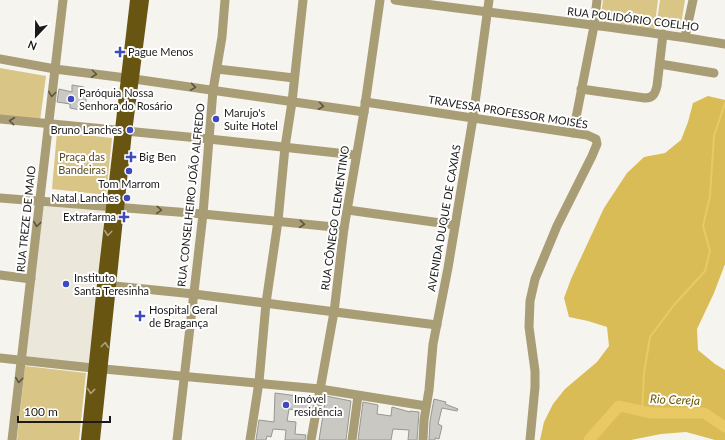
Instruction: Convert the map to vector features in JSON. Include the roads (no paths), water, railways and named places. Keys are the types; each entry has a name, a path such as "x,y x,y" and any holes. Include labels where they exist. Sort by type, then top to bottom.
{"main road":[{"path":"86,440 98,369 130,78 135,0"},
{"path":"130,78 144,0"},
{"path":"95,440 98,369"}],"street":[{"name":"RUA TREZE DE MAIO","path":"12,440 63,0"},
{"name":"RUA CONSELHEIRO JOÃO ALFREDO","path":"177,440 204,214 213,90 226,0"},
{"path":"250,440 259,382 266,303 278,221 285,147 292,102 303,0"},
{"name":"RUA CÔNEGO CLEMENTINO","path":"311,440 334,312 344,228 364,112 380,0"},
{"name":"RUA POLIDÓRIO COELHO","path":"395,0 487,13 663,34 725,44"},
{"name":"AVENIDA DUQUE DE CAXIAS","path":"423,440 437,325 473,118 489,0"},
{"path":"573,133 594,26 597,0"},
{"path":"685,38 693,0"},
{"path":"581,89 649,98 655,93 663,34"},
{"path":"0,59 55,69 130,78 364,112"},
{"path":"660,64 714,73"},
{"path":"217,69 294,78"},
{"name":"TRAVESSA PROFESSOR MOISÉS","path":"365,102 591,136 597,141 589,162 557,226 535,279 530,301 529,327 535,371 530,440"},
{"path":"0,120 209,139 356,155"},
{"path":"0,198 204,214 344,228"},
{"path":"348,210 455,225"},
{"path":"0,275 31,279"},
{"path":"107,285 194,294 437,325"},
{"path":"0,358 98,369 259,382 320,389 426,406"},
{"path":"352,440 358,396"}],"waterway":[{"path":"642,411 644,373 650,337 674,305 705,271 710,251 703,226 710,196 714,136 725,103"},
{"name":"Rio Cereja","path":"589,440 619,406 651,413 704,413 725,427"}],"place":[{"name":"Pague Menos","path":"120,52"},
{"name":"Paróquia Nossa Senhora do Rosário","path":"71,99"},
{"name":"Marujo's Suite Hotel","path":"216,119"},
{"name":"Bruno Lanches","path":"130,130"},
{"name":"Big Ben","path":"131,157"},
{"name":"Tom Marrom","path":"129,171"},
{"name":"Natal Lanches","path":"127,198"},
{"name":"Extrafarma","path":"124,217"},
{"name":"Instituto Santa Teresinha","path":"66,284"},
{"name":"Hospital Geral de Bragança","path":"140,316"},
{"name":"Imóvel residência","path":"286,405"}],"park label":[{"name":"Praça das Bandeiras","path":"82,163"}]}
